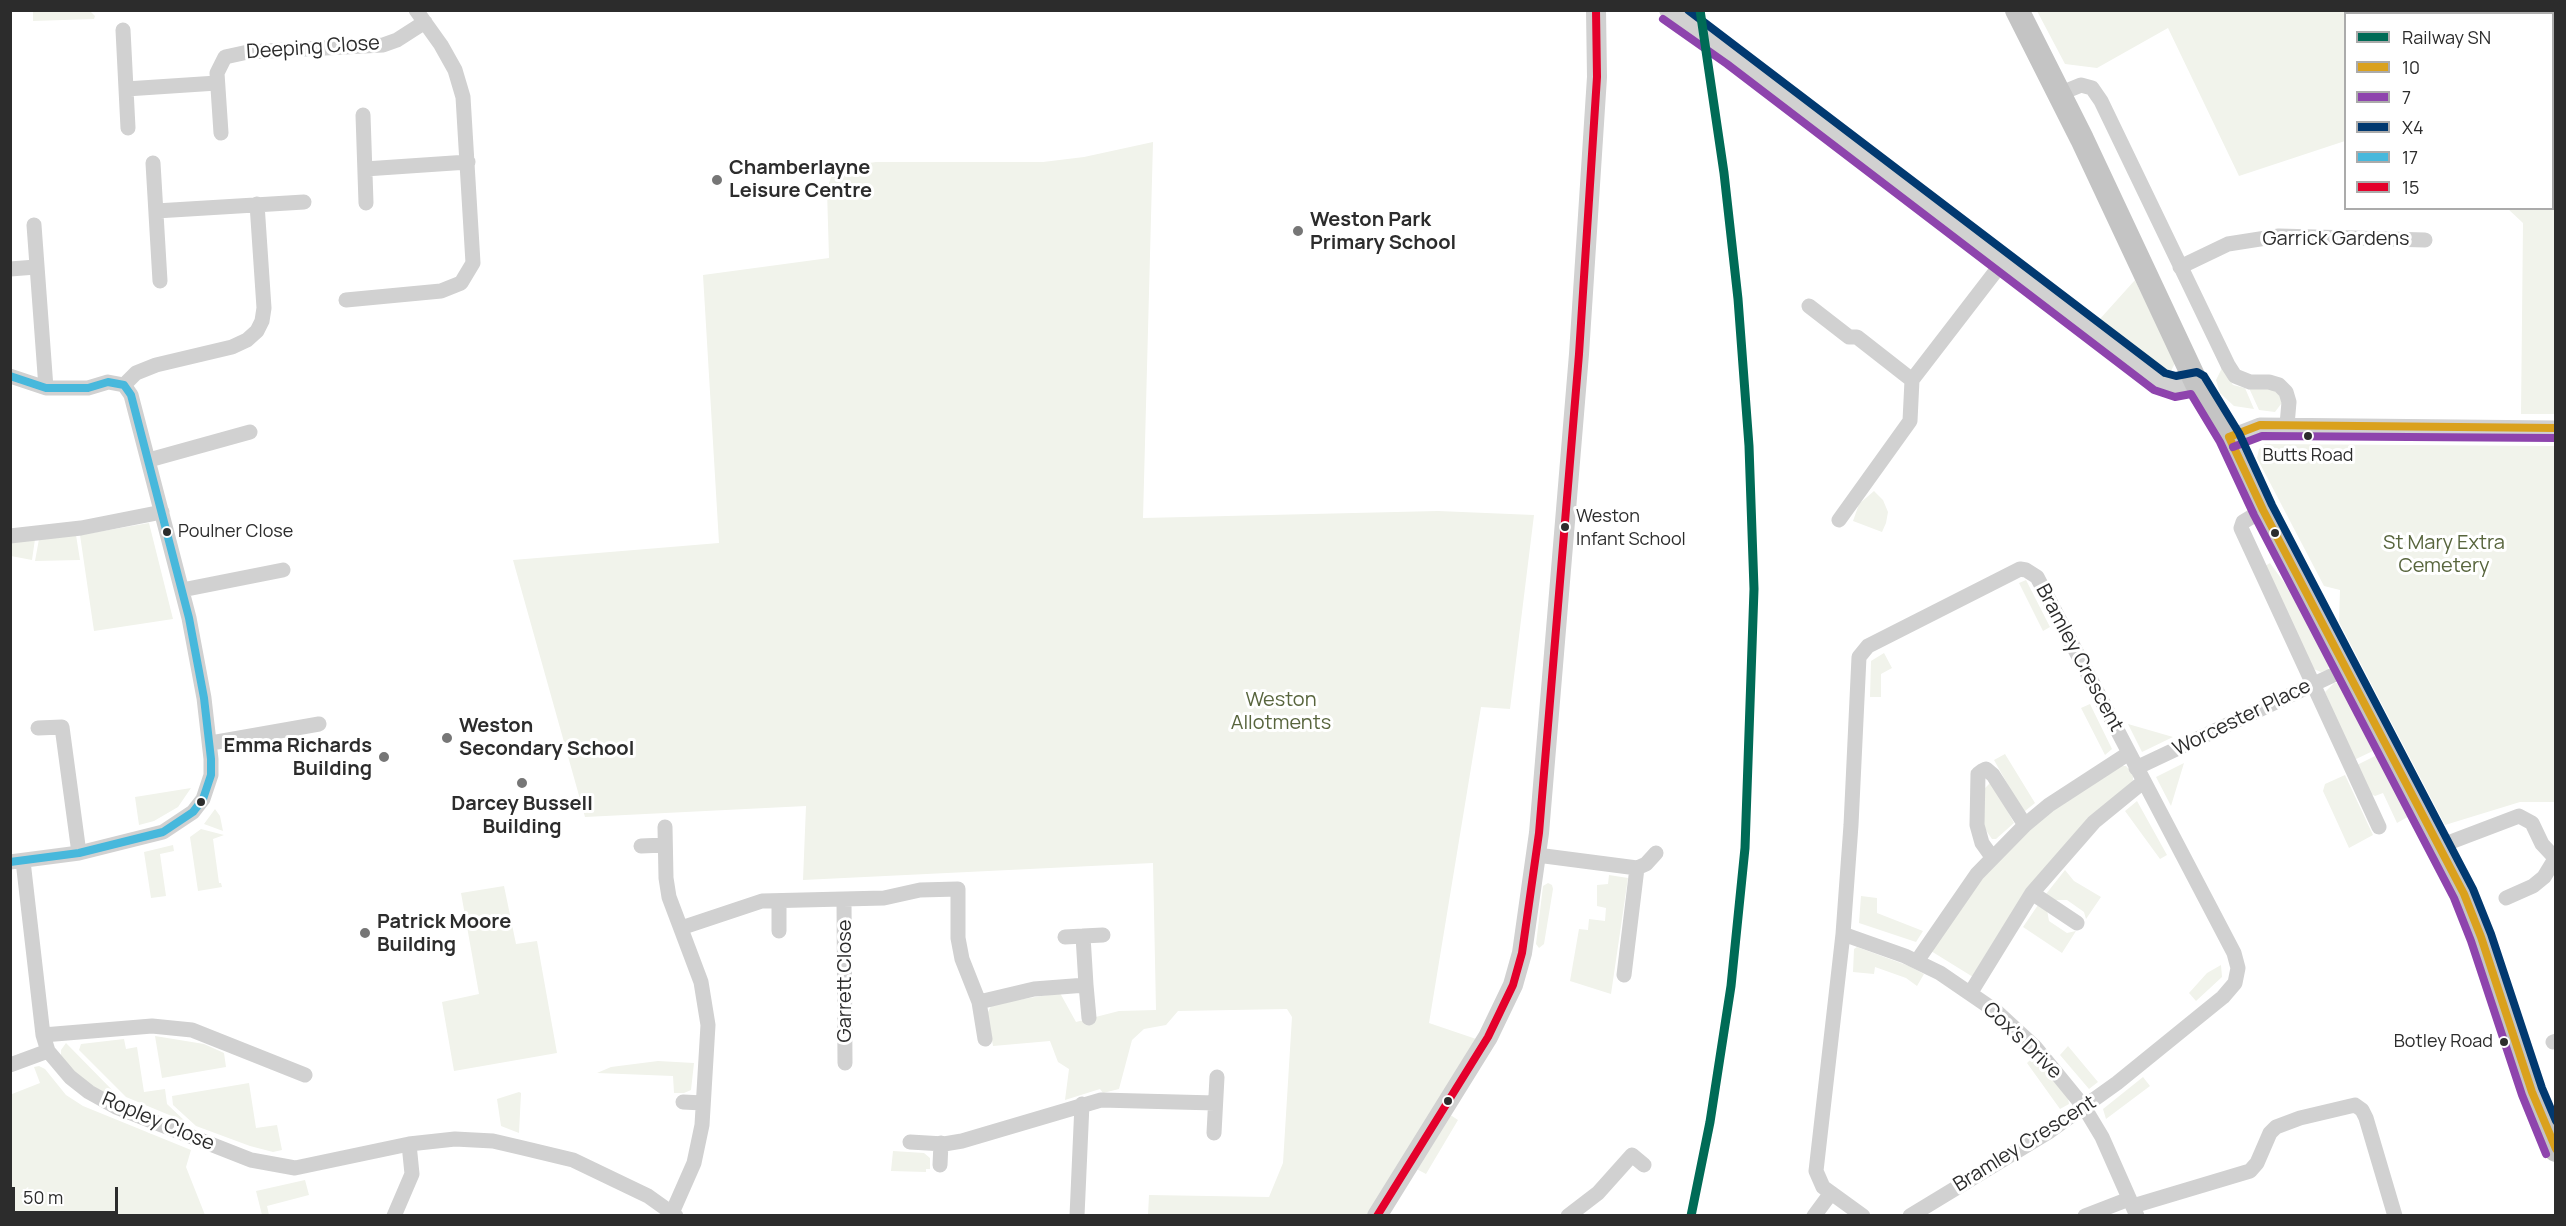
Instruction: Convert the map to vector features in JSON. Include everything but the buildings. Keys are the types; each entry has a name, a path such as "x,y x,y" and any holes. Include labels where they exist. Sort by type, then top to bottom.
{"main road":[{"path":"2017,10 2196,382 2229,437 2264,510 2440,846 2478,929 2532,1092 2556,1150"}],"street":[{"path":"1377,1215 1485,1042 1505,1002 1522,952 1537,855 1591,192 1598,49 1596,10"},
{"path":"1669,10 1733,56 2160,382 2175,387 2196,382"},
{"path":"346,300 441,291 461,283 473,263 463,97 455,70 421,16"},
{"name":"Deeping Close","path":"221,133 217,83 220,64 225,57 234,53 383,45 397,40 421,16"},
{"path":"123,30 128,129"},
{"path":"126,89 217,83"},
{"path":"2059,94 2081,85 2092,88 2228,366 2235,376 2250,382 2269,382 2279,385 2286,392 2289,402 2287,425"},
{"path":"363,115 366,203"},
{"path":"365,169 468,162"},
{"path":"153,163 160,281"},
{"path":"156,211 304,202"},
{"path":"124,385 136,373 232,347 247,340 257,331 262,321 264,308 257,204"},
{"path":"34,225 46,387"},
{"name":"Garrick Gardens","path":"2180,267 2228,244 2269,237 2425,240"},
{"path":"1839,520 1910,421 1912,381 2002,263"},
{"path":"10,269 36,267"},
{"path":"1809,306 1849,337 1857,337 1912,381"},
{"path":"10,376 46,387 88,388 108,382 124,385 131,395 182,590 211,743 211,776 203,799 193,812 163,832 79,853 17,862"},
{"path":"2229,437 2260,425 2556,428"},
{"path":"148,460 250,432"},
{"path":"2264,510 2242,522 2241,528 2379,827"},
{"path":"10,536 81,528 162,512"},
{"name":"Bramley Crescent","path":"1863,1215 1823,1187 1816,1171 1843,934 1854,776 1859,657 1868,646 2020,569 2026,570 2037,577 2234,952 2238,969 2235,983 2223,997 2117,1083 2050,1131 1910,1215"},
{"path":"182,590 283,570"},
{"name":"Worcester Place","path":"2136,768 2348,668"},
{"path":"211,743 320,724"},
{"path":"38,728 62,727 79,853"},
{"path":"1917,961 1963,893 1992,858 2025,825 2049,805 2129,753"},
{"path":"1992,858 1982,843 1977,825 1978,774 1986,769 1992,775 2025,825"},
{"path":"1971,992 2032,892 2094,822 2144,782"},
{"path":"2440,846 2519,816 2532,823 2542,844 2555,859 2544,878 2533,886 2506,898"},
{"path":"394,1215 412,1174 409,1144 455,1139 493,1141 573,1160 648,1196 674,1214 694,1163 703,1117 707,1004 669,897 666,878 665,827"},
{"path":"640,846 665,845"},
{"path":"1537,855 1637,868 1652,859 1656,853"},
{"name":"Ropley Close","path":"17,862 43,1035 48,1051 70,1077 89,1092 116,1107 251,1160 295,1168 409,1144"},
{"path":"1624,975 1637,868"},
{"path":"681,928 747,904 884,898 920,890 958,889 958,938 962,959 979,1002 985,1039"},
{"path":"2032,892 2076,923"},
{"name":"Garrett Close","path":"844,900 845,1063"},
{"path":"779,901 779,931"},
{"name":"Cox's Drive","path":"1843,934 1917,961 1971,992 2035,1047 2084,1107 2102,1137 2133,1207"},
{"path":"1065,937 1103,935"},
{"path":"1083,936 1089,1018"},
{"path":"979,1002 1034,989 1086,985"},
{"path":"43,1035 152,1026 192,1030 305,1075"},
{"path":"10,1065 48,1051"},
{"path":"1214,1133 1217,1077"},
{"path":"910,1143 941,1143 973,1138 1082,1104 1119,1100 1215,1103"},
{"path":"683,1102 703,1103"},
{"path":"1077,1215 1082,1104"},
{"path":"2085,1215 2133,1207 2250,1171 2257,1163 2270,1133 2276,1127 2300,1118 2355,1106 2362,1110 2366,1118 2395,1215"},
{"path":"940,1165 941,1143"},
{"path":"1568,1215 1598,1193 1632,1155 1644,1165"},
{"path":"1814,1215 1831,1193"}],"green space":[{"path":"33,11 90,11 95,16 94,19 33,21"},
{"path":"2037,11 2555,11 2555,414 2521,414 2523,223 2509,210 2554,210 2554,12 2344,12 2344,141 2239,176 2168,28 2097,68 2065,64"},
{"name":"Weston Allotments","path":"1153,142 1143,518 1438,511 1534,515 1510,709 1481,707 1429,1023 1485,1042 1443,1110 1458,1120 1426,1174 1409,1165 1372,1215 1148,1215 1149,1195 1269,1197 1283,1163 1292,1017 1287,1009 1178,1011 1166,1025 1144,1029 1132,1040 1119,1089 1103,1093 1100,1089 1065,1100 1069,1069 1058,1062 1050,1041 993,1046 987,1014 992,1004 1060,993 1076,1022 1119,1011 1156,1010 1153,863 803,880 806,806 585,817 513,560 719,543 703,275 829,258 827,190 831,177 847,166 876,162 1043,162 1084,157"},
{"path":"2135,280 2175,363 2171,371 2166,371 2099,320"},
{"path":"2222,368 2233,385 2245,388 2254,409 2234,406 2220,393 2216,380"},
{"path":"2249,388 2272,389 2280,393 2285,404 2281,404 2275,412 2259,410"},
{"name":"St Mary Extra Cemetery","path":"2265,444 2555,446 2555,802 2520,802 2445,825 2339,622 2340,590 2324,586 2257,458 2259,449"},
{"path":"1874,491 1883,500 1888,512 1882,532 1853,521 1859,504"},
{"path":"149,523 173,619 94,631 80,535"},
{"path":"76,535 80,560 35,561 39,539"},
{"path":"35,539 32,560 11,556 10,541"},
{"path":"2270,563 2299,603 2329,661 2327,670 2321,672 2311,668 2265,566"},
{"path":"2026,580 2050,627 2043,631 2019,583"},
{"path":"1884,653 1892,668 1881,674 1881,697 1870,697 1871,661"},
{"path":"2334,683 2339,683 2375,750 2354,760 2325,692"},
{"path":"2090,704 2112,749 2105,755 2081,708"},
{"path":"2128,724 2173,737 2142,752"},
{"path":"2005,754 2035,803 2025,811 2022,810 1994,760"},
{"path":"2377,755 2411,815 2397,823 2383,793 2375,796 2371,794 2357,765"},
{"path":"2184,763 2171,806 2156,777"},
{"path":"2118,766 2126,766 2133,773 2133,780 2129,787 1973,977 1931,951 1980,880 2034,824"},
{"path":"2345,775 2373,835 2349,848 2323,791 2325,784"},
{"path":"1990,783 1994,786 2014,823 1996,839 1992,839 1985,829 1981,814 1983,790"},
{"path":"191,788 178,807 154,821 139,825 135,797"},
{"path":"2137,801 2167,855 2160,859 2125,811"},
{"path":"215,809 220,816 223,831 204,824"},
{"path":"201,829 224,835 213,839 219,883 222,887 198,891 190,837"},
{"path":"173,845 174,851 160,854 166,896 151,898 144,852"},
{"path":"2065,870 2074,881 2101,897 2086,919 2084,912 2067,900 2055,900 2046,894"},
{"path":"1609,875 1628,878 1611,994 1570,981 1579,929 1588,930 1589,919 1605,921 1606,908 1597,906 1597,885 1608,884"},
{"path":"1548,883 1553,889 1544,944 1539,948 1536,944 1543,886"},
{"path":"504,886 516,944 537,941 557,1053 454,1071 442,1002 479,994 461,893"},
{"path":"1861,896 1877,898 1877,913 1923,931 1916,942 1859,923"},
{"path":"2038,905 2047,910 2049,921 2067,933 2076,931 2062,953 2023,927"},
{"path":"1857,947 1909,966 1924,974 1917,986 1906,978 1875,967 1874,974 1853,972 1854,949"},
{"path":"2221,965 2222,977 2196,1001 2189,993 2207,973"},
{"path":"155,1036 204,1044 224,1053 226,1067 162,1078"},
{"path":"124,1039 126,1049 137,1047 144,1092 165,1089 167,1104 186,1122 126,1097 79,1050 81,1044"},
{"path":"66,1043 119,1097 118,1099 84,1082 61,1057 61,1050"},
{"path":"2068,1046 2098,1082 2089,1089 2060,1055"},
{"path":"2033,1057 2068,1098 2069,1104 2060,1109 2027,1063"},
{"path":"658,1061 694,1063 691,1090 674,1093 673,1076 597,1073 611,1067"},
{"path":"39,1066 45,1069 66,1095 83,1106 191,1150 186,1167 205,1215 11,1215 11,1099 12,1094 40,1083 34,1067"},
{"path":"2143,1077 2150,1086 2106,1119 2103,1109"},
{"path":"249,1083 256,1128 277,1125 282,1150 273,1152 250,1146 196,1126 173,1105 172,1096"},
{"path":"521,1093 519,1133 501,1126 497,1099"},
{"path":"893,1151 924,1153 930,1158 930,1169 926,1169 926,1172 891,1171"},
{"path":"305,1180 309,1195 267,1206 269,1215 262,1215 256,1191"}],"rail line":[{"name":"SN","path":"1691,1216 1710,1122 1731,986 1745,848 1754,589 1749,446 1738,299 1724,173 1700,10"}],"transit line":[{"name":"15","path":"1377,1216 1488,1037 1513,985 1522,953 1539,833 1579,354 1597,77 1596,10"},
{"name":"X4","path":"1688,10 2165,373 2176,376 2197,372 2204,376 2239,433 2272,505 2473,889 2491,934 2542,1088 2556,1121"},
{"name":"7","path":"1663,19 1727,64 2154,390 2175,397 2191,394 2220,442 2254,515 2454,898 2471,941 2522,1095 2546,1154"},
{"name":"17","path":"10,376 46,388 88,388 108,382 124,385 131,395 189,618 204,698 211,759 211,775 203,799 193,812 163,832 79,853 10,862"},
{"name":"10","path":"2229,437 2260,425 2556,428"},
{"name":"7","path":"2233,447 2262,436 2556,438"},
{"name":"10","path":"2229,437 2263,510 2464,894 2481,937 2532,1092 2556,1149"}],"place":[{"name":"Chamberlayne Leisure Centre","path":"717,180"},
{"name":"Weston Park Primary School","path":"1298,231"},
{"name":"Butts Road","path":"2308,436"},
{"name":"Weston Infant School","path":"1565,527"},
{"name":"Poulner Close","path":"167,532"},
{"name":"Weston Secondary School","path":"447,738"},
{"name":"Emma Richards Building","path":"384,757"},
{"name":"Darcey Bussell Building","path":"522,783"},
{"name":"Patrick Moore Building","path":"365,933"},
{"name":"Botley Road","path":"2504,1042"}]}
